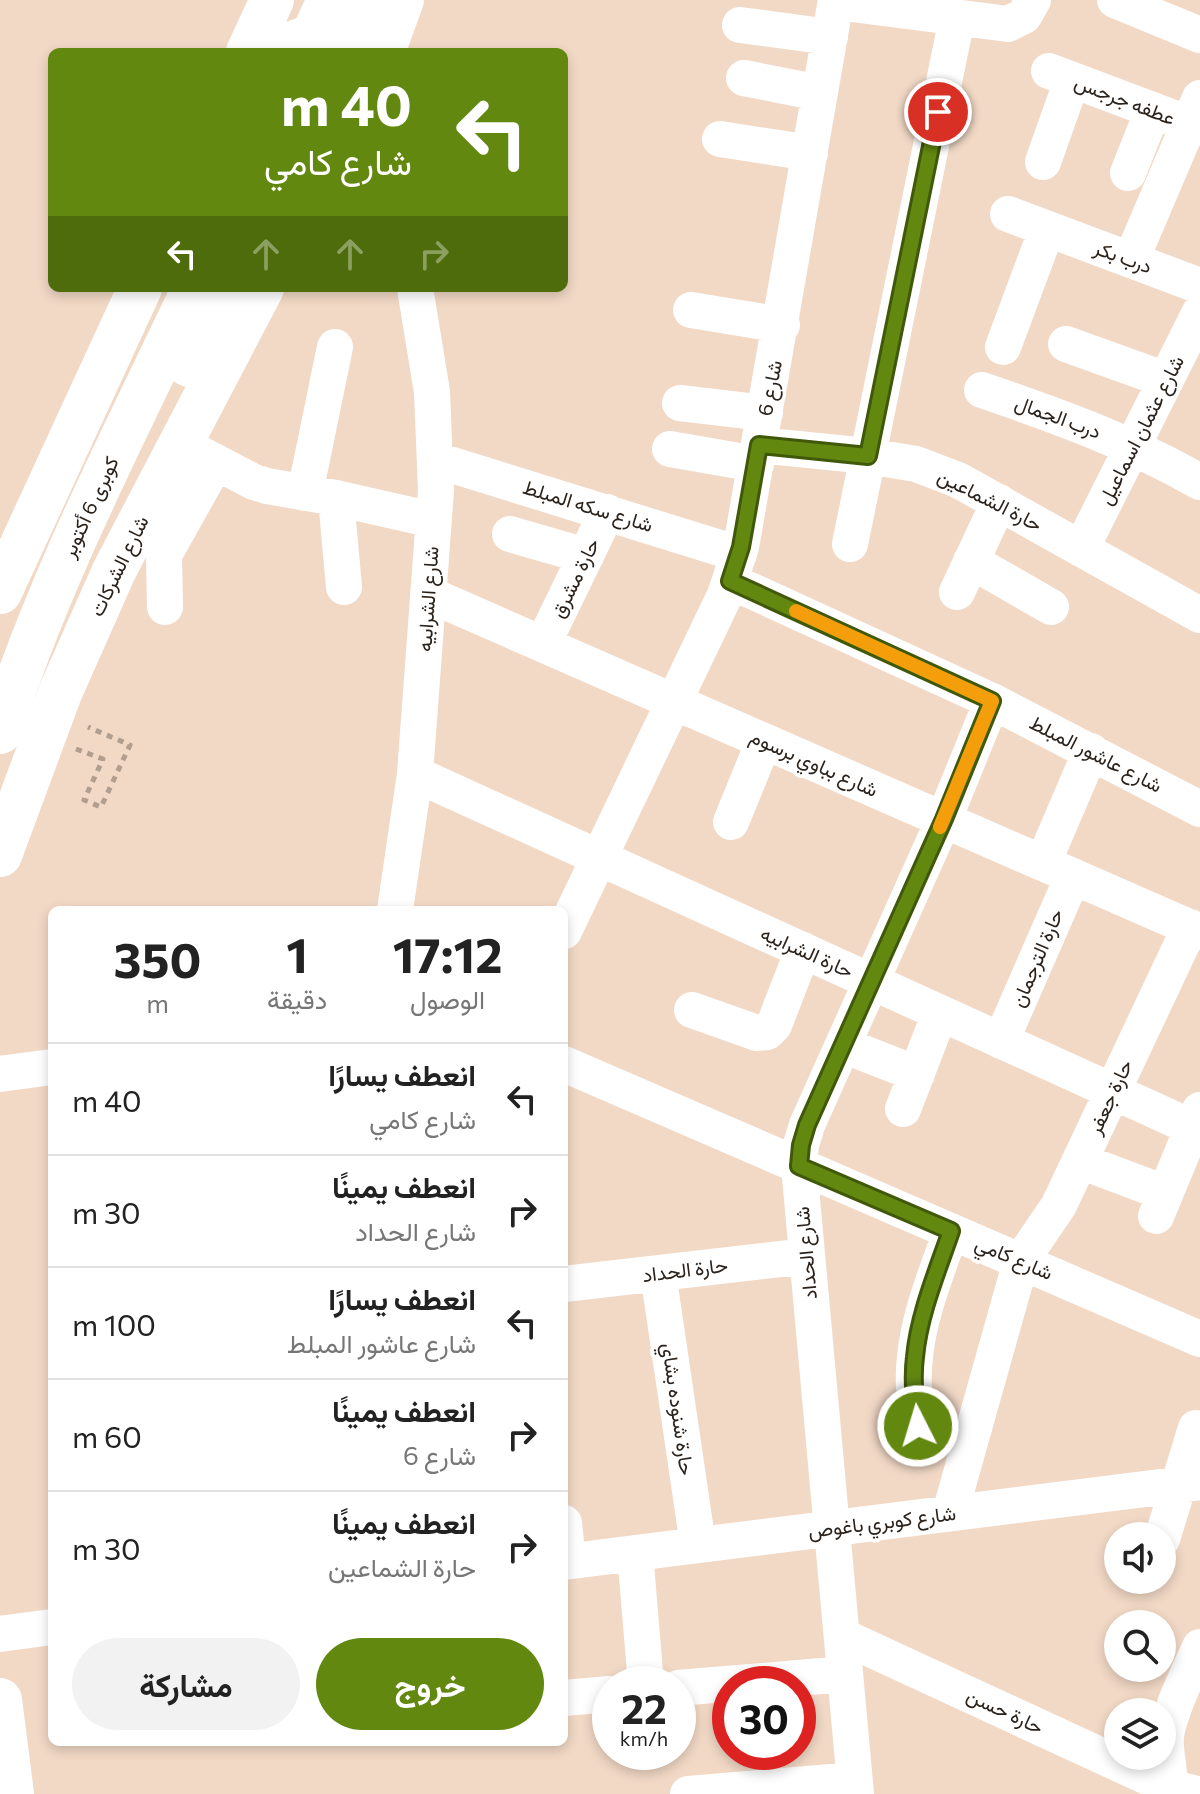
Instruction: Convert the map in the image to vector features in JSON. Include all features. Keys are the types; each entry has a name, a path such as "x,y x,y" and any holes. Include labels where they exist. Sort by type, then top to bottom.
{"main road":[{"path":"250,48 272,0"},
{"path":"278,48 298,0"},
{"path":"319,0 325,16 355,48"},
{"path":"307,48 329,0"},
{"path":"338,0 342,26 356,48"},
{"path":"359,48 373,0"},
{"path":"361,48 402,0"},
{"path":"284,48 299,40 312,38 338,42 351,48"},
{"path":"0,592 138,292"},
{"path":"0,648 162,292"},
{"name":"كوبرى 6 أكتوبر","path":"0,732 17,678 65,560 192,292"},
{"name":"شارع الشركات","path":"0,807 152,437 224,292"},
{"name":"شارع الشركات","path":"0,855 53,712 114,571 198,453 260,292"},
{"path":"0,1700 12,1794"}],"street":[{"path":"836,1 939,11 1008,24 1024,16 1033,0"},
{"name":"شارع 6","path":"568,923 735,567 782,325 836,1"},
{"path":"1122,1 1200,35"},
{"path":"850,544 868,456 939,11"},
{"path":"740,25 830,37"},
{"name":"عطفه جرجس","path":"1043,162 1061,76 1153,110 1196,117"},
{"path":"744,78 820,93"},
{"path":"1128,173 1153,110"},
{"path":"1131,260 1196,117"},
{"path":"720,139 810,153"},
{"name":"درب بكر","path":"1008,214 1200,286"},
{"path":"1003,347 1047,229"},
{"name":"شارع الشرابيه","path":"396,906 415,774 436,460 432,392 416,292"},
{"path":"691,310 782,325"},
{"name":"شارع عثمان اسماعيل","path":"1081,549 1200,312"},
{"path":"1066,344 1166,380"},
{"path":"335,347 321,495 344,587"},
{"name":"درب الجمال","path":"982,390 1084,425 1133,446 1200,482"},
{"path":"680,403 760,441"},
{"name":"حارة الشماعين","path":"670,449 760,441 916,464 958,480 1200,615"},
{"path":"165,607 164,555 198,453 254,482 433,520"},
{"name":"شارع سكه المبلط","path":"436,460 607,512 735,567"},
{"path":"999,502 964,576 1051,607"},
{"name":"حارة مشرق","path":"543,644 607,512"},
{"path":"510,534 586,556"},
{"name":"شارع عاشور المبلط","path":"735,567 1200,809"},
{"name":"شارع بباوي برسوم","path":"428,594 1195,929"},
{"name":"شارع الحداد","path":"855,1787 799,1166 801,1145 807,1125 944,819 992,701"},
{"path":"731,822 764,741"},
{"name":"حارة الترجمان","path":"1001,1041 1058,869 1091,751"},
{"name":"حارة الشرابيه","path":"415,774 1113,1091 1198,1123"},
{"name":"حارة جعفر","path":"950,1513 1021,1261 1059,1205 1195,929"},
{"path":"692,1010 757,1033 767,1032 774,1025 803,950"},
{"path":"903,1109 940,1013"},
{"path":"843,1045 917,1074"},
{"name":"شارع كامي","path":"568,1066 1200,1339"},
{"path":"0,1074 48,1068"},
{"path":"1080,1161 1160,1204 1198,1123"},
{"path":"918,1426 914,1392 920,1322 951,1231"},
{"name":"حارة الحداد","path":"568,1284 807,1256"},
{"name":"حارة شنوده بشاي","path":"658,1273 698,1545"},
{"path":"1170,1522 1189,1483 1196,1428"},
{"name":"شارع كوبري باغوص","path":"568,1562 1189,1483"},
{"path":"635,1553 644,1666"},
{"path":"0,1634 48,1628"},
{"name":"حارة حسن","path":"842,1636 1177,1792"},
{"path":"1177,1792 1167,1727 1200,1647"},
{"path":"696,1686 845,1674"},
{"path":"568,1698 592,1696"},
{"path":"688,1794 855,1787"}],"path":[{"path":"53,712 130,745 101,807 84,800 103,759"}],"slow traffic":[{"path":"796,611 992,701 940,827"}],"route":[{"path":"918,1426 914,1392 920,1322 951,1231 799,1166 801,1145 807,1125 944,819 992,701 730,581 741,547 759,445 868,456 938,112"}]}
